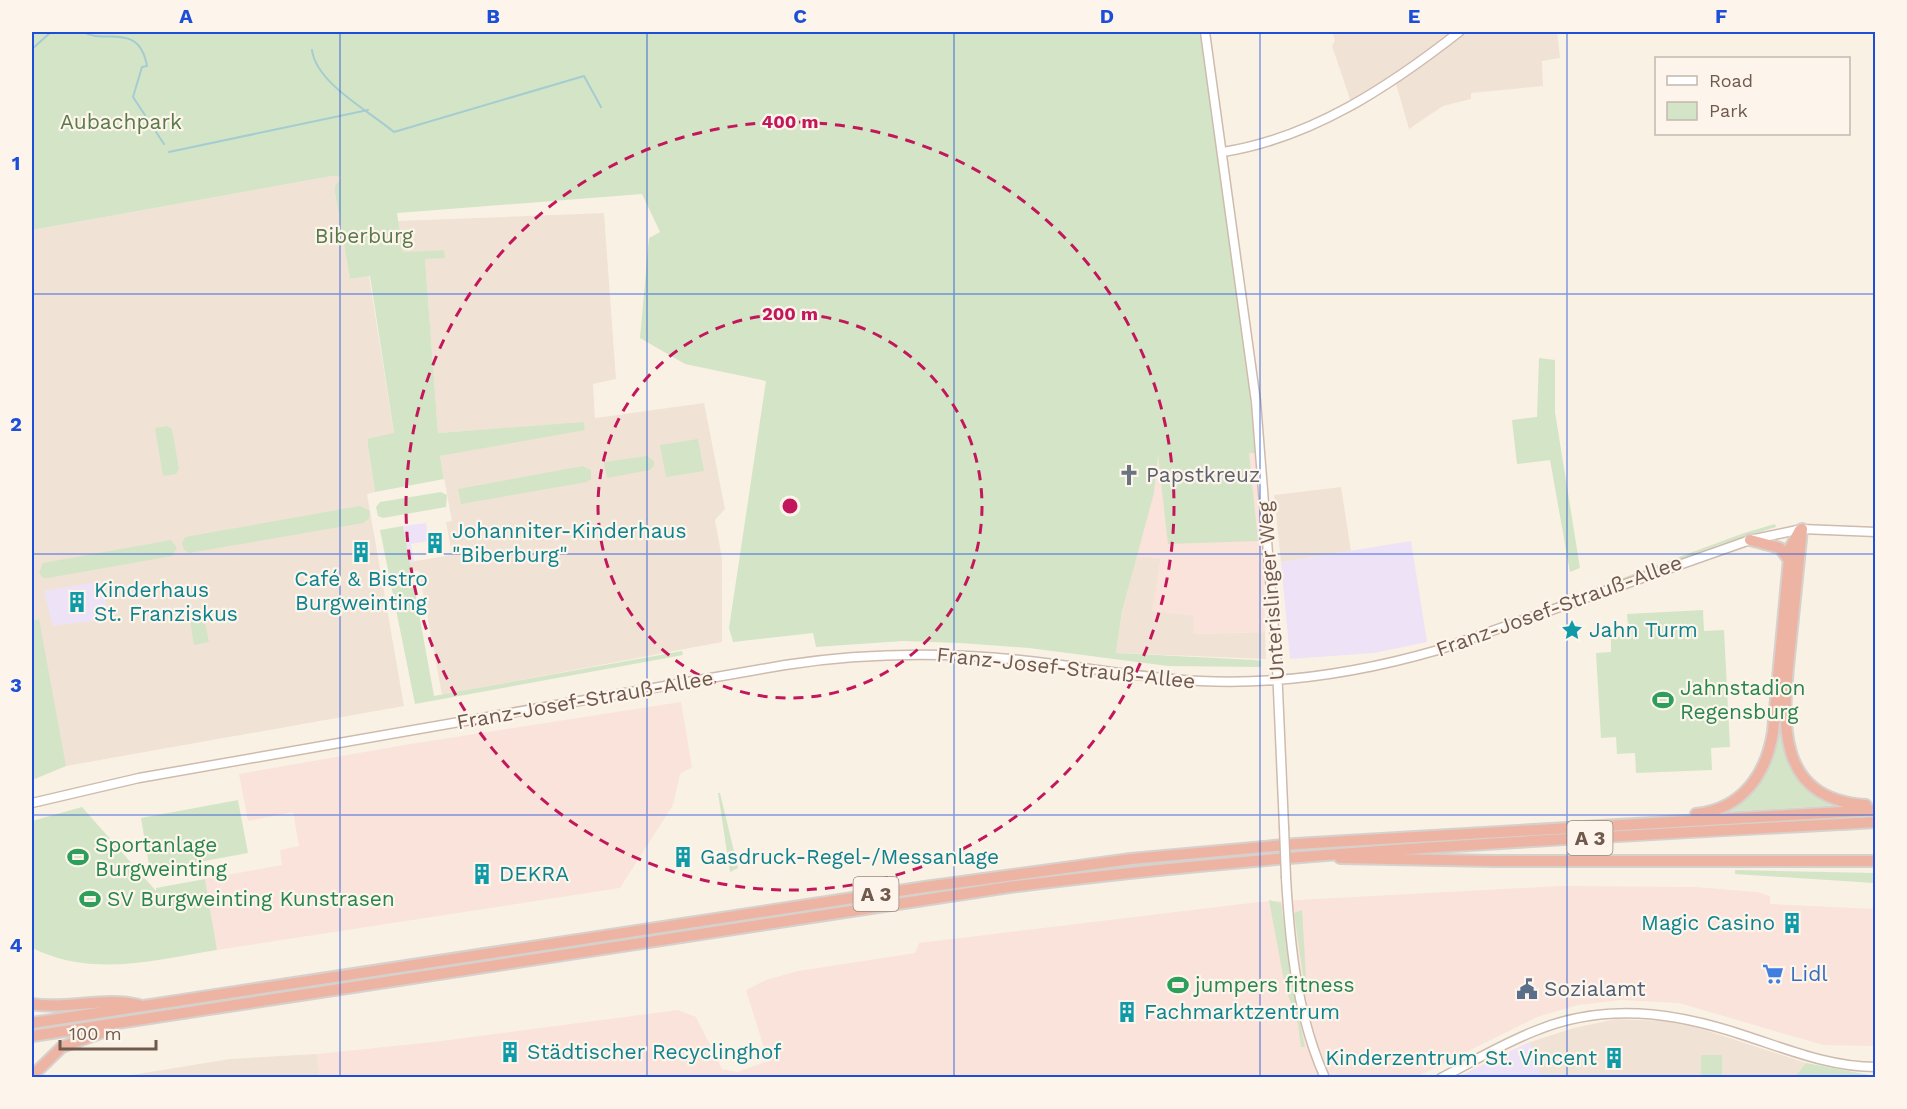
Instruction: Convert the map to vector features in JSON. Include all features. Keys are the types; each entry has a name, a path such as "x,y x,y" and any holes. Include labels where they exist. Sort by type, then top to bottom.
{"highway":[{"name":"A 3","path":"1561,827 1700,814 1726,806 1752,785 1763,769 1771,744 1791,542 1801,529"},
{"path":"1801,529 1785,697 1786,743 1802,775 1815,788 1834,799 1875,805"},
{"path":"1750,540 1780,548 1789,560"},
{"name":"A 3","path":"32,1023 1050,869 1296,844 1875,810"},
{"name":"A 3","path":"32,1036 1009,886 1304,855 1875,822"},
{"path":"1304,855 1422,861 1873,861"},
{"name":"A 3","path":"32,1004 58,1006 125,1002 142,1006"},
{"name":"A 3","path":"32,1076 52,1054 77,1040 104,1031 147,1024 157,1017"}],"street":[{"name":"Unterislinger Weg","path":"1204,32 1223,152 1256,402 1278,680 1287,878 1296,977 1308,1031 1325,1077"},
{"path":"1223,152 1281,136 1358,103 1459,32"},
{"name":"Franz-Josef-Strauß-Allee","path":"32,803 139,778 764,669 854,656 959,655 1022,660 1173,679 1228,682 1278,680 1384,664 1438,650 1750,540 1801,529 1875,532"},
{"path":"1441,1077 1535,1030 1583,1017 1633,1012 1682,1017 1825,1060 1875,1067"}],"shaded area":[{"path":"1332,32 1557,32 1560,58 1542,61 1543,86 1471,93 1471,99 1443,106 1409,129 1396,84 1354,111 1332,46 1335,40"},
{"path":"332,176 342,177 335,193 350,279 369,276 394,434 367,439 375,492 367,494 404,706 66,766 32,780 32,230"},
{"path":"604,213 616,379 593,384 595,418 704,403 725,509 715,520 722,558 722,642 442,695 419,571 411,571 409,562 452,555 446,522 452,521 440,456 585,429 584,423 438,433 425,259 444,250 403,253 398,221"},
{"path":"1158,452 1255,453 1264,562 1265,632 1193,634 1194,615 1152,611 1161,559 1136,556 1154,493"},
{"path":"1341,487 1351,551 1281,562 1274,495"},
{"path":"426,523 429,541 411,544 414,561 409,562 403,526"},
{"path":"1411,541 1427,642 1374,653 1290,659 1281,562"},
{"path":"1136,556 1161,558 1153,611 1194,615 1194,634 1265,632 1266,659 1116,653 1122,611"},
{"path":"102,581 109,619 53,626 44,591"},
{"path":"681,702 692,767 680,774 673,805 620,888 217,950 205,879 282,865 280,850 299,846 293,812 248,821 239,774 410,744"},
{"path":"1560,886 1694,887 1757,892 1770,896 1770,904 1875,909 1875,1046 1823,1045 1679,1003 1621,1000 1578,1005 1537,1017 1414,1078 320,1078 317,1054 433,1042 678,1010 696,1017 722,1069 737,1072 768,1061 746,990 766,980 798,971 915,953 919,943 1259,902"},
{"path":"1616,1019 1663,1021 1699,1028 1806,1063 1854,1073 1857,1078 1458,1078 1530,1042 1574,1028"},
{"path":"1530,1042 1542,1077 1458,1077 1500,1056"},
{"path":"317,1054 320,1077 119,1077 230,1059"}],"green space":[{"path":"32,32 1200,32 1246,353 1255,453 1249,453 1258,541 1168,544 1158,455 1154,493 1122,611 1116,653 1255,660 1261,661 1261,667 1168,666 1029,648 960,643 903,641 816,647 813,633 733,642 729,628 766,381 685,364 640,338 649,238 660,232 642,194 397,213 403,252 444,250 445,258 425,259 438,433 584,422 585,430 440,456 444,479 375,492 367,439 394,433 370,276 350,279 335,193 335,186 342,177 332,176 32,230"},
{"path":"1539,358 1555,360 1555,412 1580,568 1570,572 1550,460 1517,464 1512,420 1537,417"},
{"path":"167,426 172,429 179,469 176,474 163,476 155,428"},
{"path":"698,439 704,471 666,477 660,445"},
{"path":"647,456 654,461 654,466 650,470 607,478 604,462"},
{"path":"583,466 591,470 591,479 587,482 461,504 458,489"},
{"path":"441,492 447,495 446,507 383,518 378,516 376,507 380,502"},
{"path":"360,506 370,511 369,519 363,523 189,553 184,550 182,543 185,537"},
{"path":"1775,524 1776,527 1721,544 1491,629 1490,627 1744,533"},
{"path":"403,526 434,696 682,651 683,655 415,704 380,530"},
{"path":"171,540 177,548 172,556 48,578 43,578 39,573 43,563"},
{"name":"Jahnstadion Regensburg","path":"1703,610 1704,631 1724,630 1730,747 1711,748 1712,770 1636,773 1635,753 1617,754 1616,737 1601,738 1596,653 1611,652 1611,637 1629,636 1627,614"},
{"path":"203,612 209,642 194,645 189,614"},
{"path":"39,619 66,766 32,780 32,621"},
{"path":"1777,727 1781,727 1783,742 1791,764 1841,805 1720,812 1739,801"},
{"path":"718,793 720,793 738,868 730,872"},
{"path":"238,800 248,853 150,871 141,818"},
{"name":"Sportanlage Burgweinting","path":"82,807 156,891 156,888 205,879 217,950 147,962 101,964 55,957 32,948 32,821"},
{"path":"1735,870 1875,873 1874,883 1735,874"},
{"path":"1269,900 1281,903 1292,983 1305,1047 1301,1047 1298,1024 1285,986"},
{"path":"1302,910 1307,994 1306,995 1294,913"},
{"path":"1701,1055 1722,1055 1722,1077 1701,1077"},
{"path":"1806,1063 1875,1076 1875,1077 1795,1077"}],"waterway":[{"path":"32,49 51,32"},
{"path":"83,32 129,39 143,52 147,66 142,67 133,97 164,144"},
{"path":"312,50 323,74 333,85 394,132 584,76 601,107"},
{"path":"169,152 368,110"}],"place":[{"name":"Papstkreuz","path":"1129,475"},
{"name":"Johanniter-Kinderhaus \"Biberburg\"","path":"435,543"},
{"name":"Café & Bistro Burgweinting","path":"361,552"},
{"name":"Kinderhaus St. Franziskus","path":"77,602"},
{"name":"Jahn Turm","path":"1572,630"},
{"name":"Jahnstadion Regensburg","path":"1663,700"},
{"name":"Sportanlage Burgweinting","path":"78,857"},
{"name":"Gasdruck-Regel-/Messanlage","path":"683,857"},
{"name":"DEKRA","path":"482,874"},
{"name":"SV Burgweinting Kunstrasen","path":"90,899"},
{"name":"Magic Casino","path":"1792,923"},
{"name":"Lidl","path":"1773,974"},
{"name":"jumpers fitness","path":"1178,985"},
{"name":"Sozialamt","path":"1527,989"},
{"name":"Fachmarktzentrum","path":"1127,1012"},
{"name":"Städtischer Recyclinghof","path":"510,1052"},
{"name":"Kinderzentrum St. Vincent","path":"1614,1058"}],"park label":[{"name":"Aubachpark","path":"121,122"},
{"name":"Biberburg","path":"364,236"}]}
